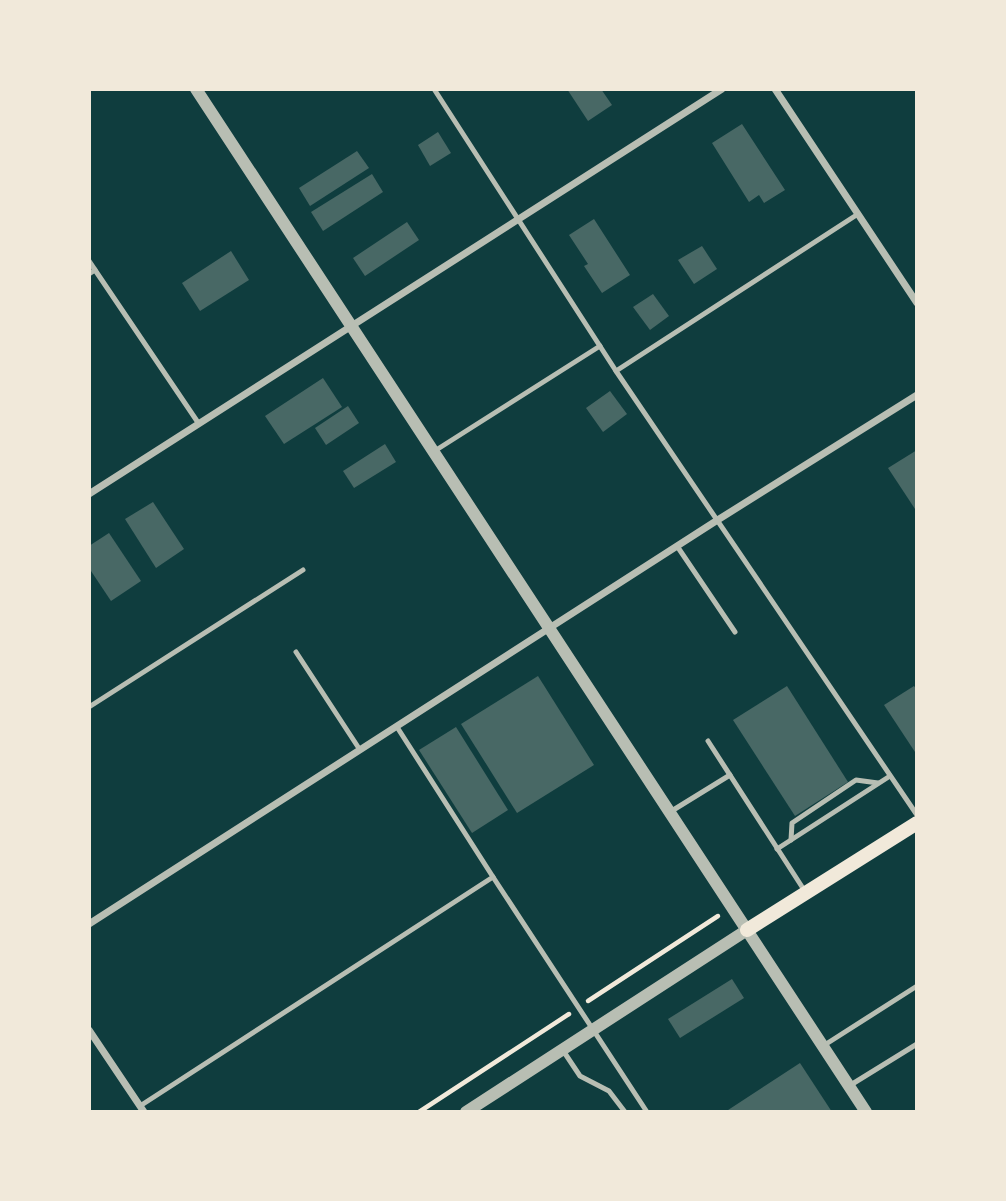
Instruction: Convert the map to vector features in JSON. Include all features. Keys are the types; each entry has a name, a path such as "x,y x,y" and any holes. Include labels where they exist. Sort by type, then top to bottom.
{"main road":[{"path":"747,930 917,823"}],"street":[{"path":"196,89 866,1112"},
{"path":"89,494 722,89"},
{"path":"775,89 917,303"},
{"path":"89,924 917,395"},
{"path":"466,1112 747,930"},
{"path":"89,1030 142,1109"}],"lane":[{"path":"434,89 615,371 917,815"},
{"path":"615,371 858,215"},
{"path":"89,261 92,272 199,424"},
{"path":"433,452 600,346"},
{"path":"677,546 735,632"},
{"path":"89,707 303,570"},
{"path":"296,652 360,750"},
{"path":"397,727 647,1112"},
{"path":"708,741 806,893"},
{"path":"670,813 730,775"},
{"path":"777,849 890,776"},
{"path":"791,840 792,823 856,780 879,783"},
{"path":"142,1109 493,877"},
{"path":"823,1046 917,986"},
{"path":"849,1086 917,1044"},
{"path":"562,1049 580,1076 609,1091 625,1112"}],"building":[{"path":"567,89 601,89 612,105 588,121"},
{"path":"742,124 785,190 764,203 759,195 749,202 712,143"},
{"path":"438,132 451,153 430,166 418,145"},
{"path":"357,151 369,168 310,206 299,188"},
{"path":"372,174 383,192 323,231 311,212"},
{"path":"594,219 630,275 602,293 584,266 588,264 569,235"},
{"path":"407,222 419,240 365,276 353,258"},
{"path":"702,246 717,269 694,284 678,260"},
{"path":"231,251 249,280 200,311 182,283"},
{"path":"653,294 669,316 650,330 633,307"},
{"path":"323,378 342,407 284,444 265,416"},
{"path":"610,391 627,414 603,432 586,408"},
{"path":"348,406 359,423 326,445 315,428"},
{"path":"385,444 396,462 354,488 343,471"},
{"path":"917,450 917,512 888,468"},
{"path":"153,502 184,549 156,568 125,519"},
{"path":"109,533 141,581 111,601 89,568 89,546"},
{"path":"538,676 594,765 517,813 461,724"},
{"path":"787,686 848,782 795,816 733,720"},
{"path":"914,686 917,690 917,755 884,705"},
{"path":"456,727 508,810 472,833 419,750"},
{"path":"732,979 744,998 680,1038 668,1019"},
{"path":"800,1063 832,1112 725,1112"}]}
